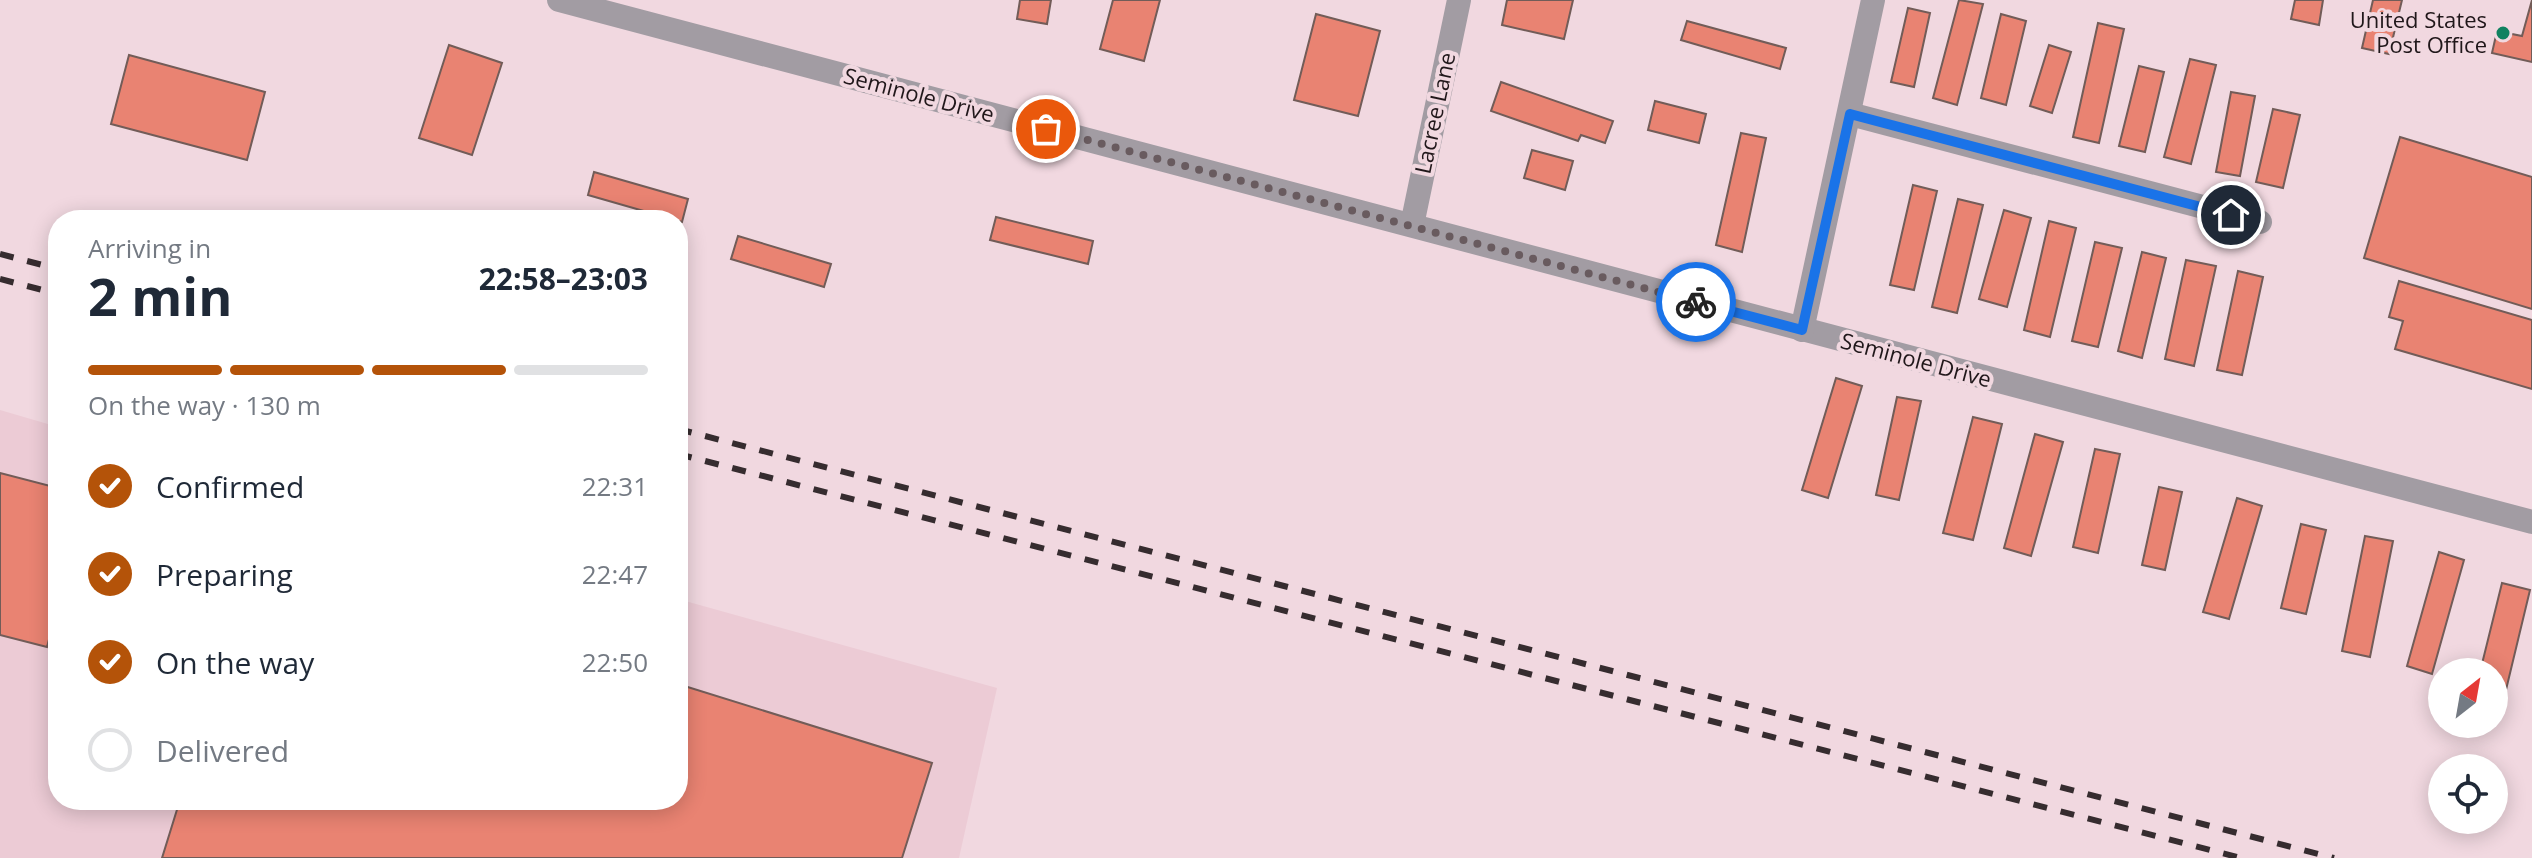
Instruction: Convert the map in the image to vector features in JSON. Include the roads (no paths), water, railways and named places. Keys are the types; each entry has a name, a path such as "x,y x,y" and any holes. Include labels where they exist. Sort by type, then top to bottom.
{"street":[{"name":"Seminole Drive","path":"559,0 2532,522"},
{"name":"Lacree Lane","path":"1412,225 1459,0"},
{"path":"1802,330 1873,0"},
{"path":"1850,114 2260,222"}],"railway":[{"path":"0,254 48,266"},
{"path":"0,279 48,291"},
{"path":"688,432 2334,858"},
{"path":"688,457 2241,858"}],"place":[{"name":"United States Post Office","path":"2503,33"}]}
